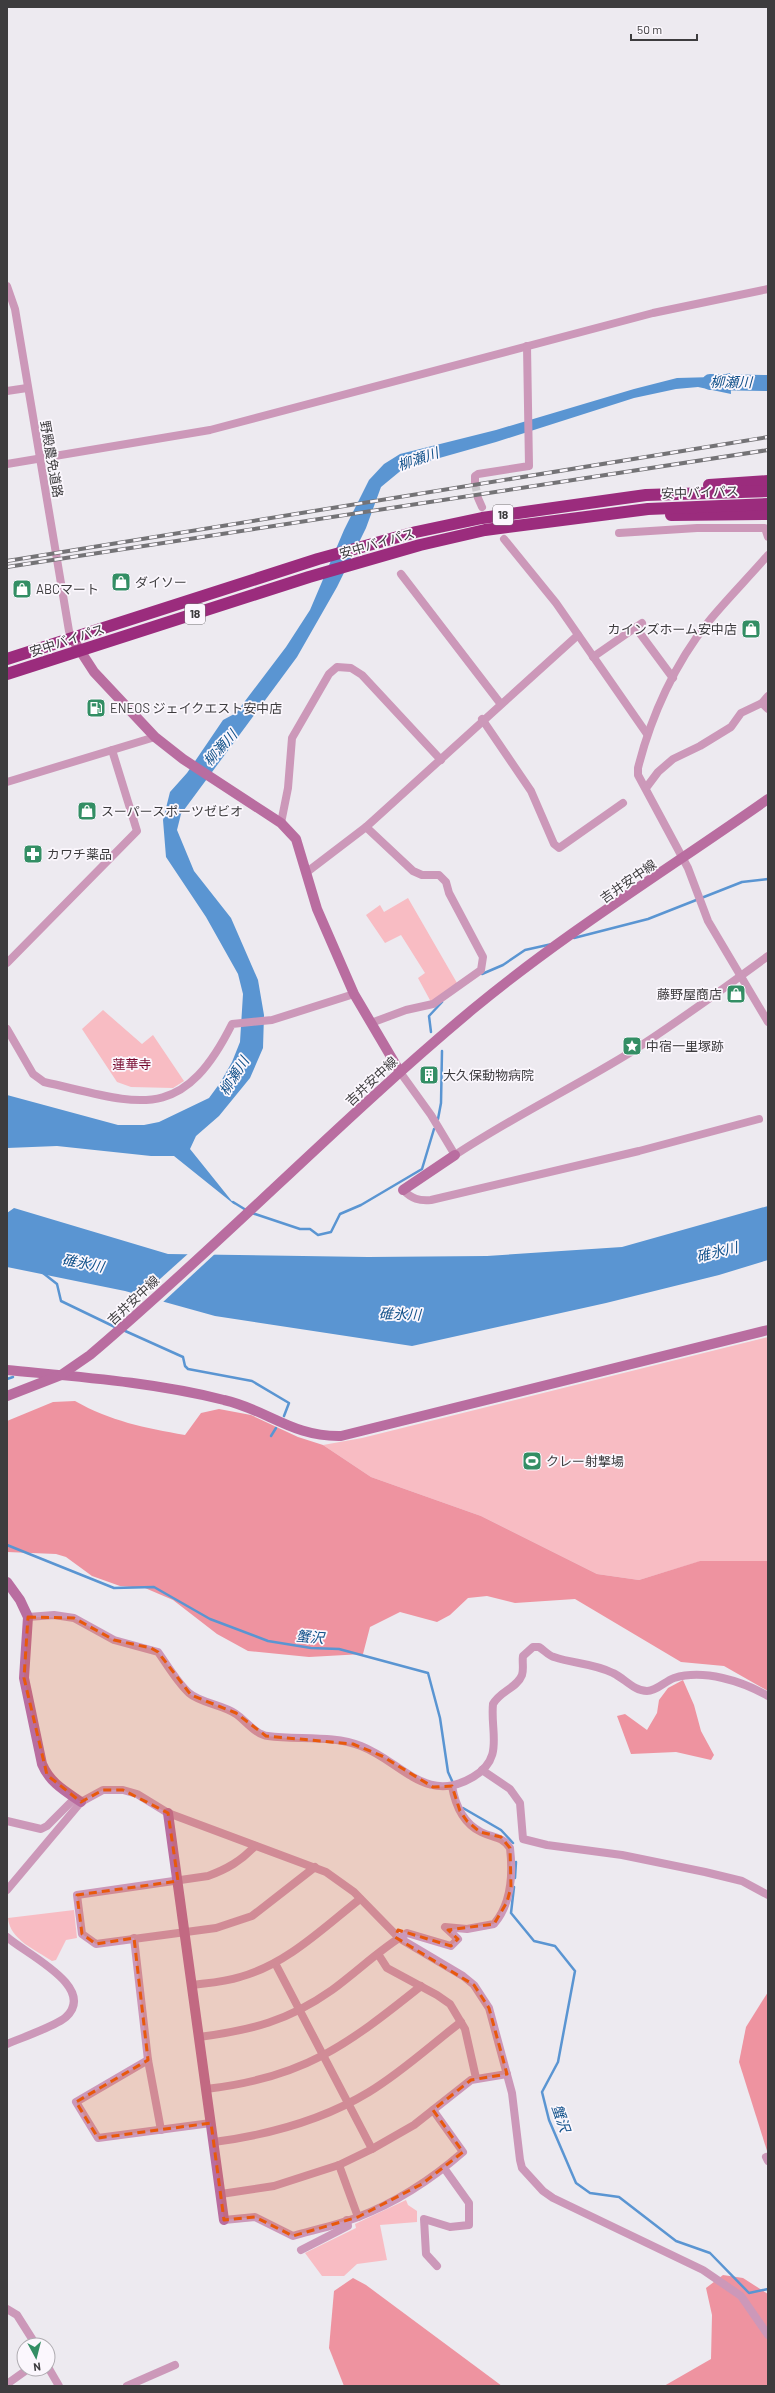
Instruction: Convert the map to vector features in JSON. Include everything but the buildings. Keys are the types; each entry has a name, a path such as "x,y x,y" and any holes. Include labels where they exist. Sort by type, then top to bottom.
{"highway":[{"path":"646,495 726,483 768,481"},
{"name":"安中バイパス","path":"7,658 362,547 482,518 646,495 768,491"},
{"name":"安中バイパス","path":"7,674 309,577 485,530 599,514 685,506 768,504"},
{"path":"599,514 768,514"}],"street":[{"name":"野殿農免道路","path":"7,286 15,310 69,631 72,638"},
{"path":"7,464 210,430 653,313 768,289"},
{"path":"475,483 475,476 478,474 528,466 527,346"},
{"path":"7,391 27,388"},
{"path":"478,498 482,507"},
{"path":"618,534 704,528 765,528 768,537"},
{"path":"504,539 556,603 647,734"},
{"path":"768,555 708,622 673,678 647,734 638,768 638,775 683,858 708,921 742,975 768,1022"},
{"path":"401,574 500,703"},
{"path":"593,657 639,626 673,678"},
{"path":"307,872 366,827 441,760 500,703 578,634"},
{"path":"72,638 94,672 155,737 183,759 280,823 296,839 317,909 354,994 400,1072 431,1115 455,1155"},
{"path":"280,823 288,788 292,738 329,674 337,667 351,668 362,675 441,760"},
{"path":"646,788 658,772 673,759 700,746 731,727 741,713 765,706 768,696"},
{"path":"482,720 531,790 554,844 559,848 623,803"},
{"path":"7,782 155,737"},
{"path":"7,963 137,831 112,750"},
{"name":"吉井安中線","path":"7,1396 61,1375 103,1344 400,1072 475,1008 520,973 768,799"},
{"path":"366,827 412,871 422,875 439,875 446,882 449,893 483,957 481,970 433,1004 406,1010 371,1023"},
{"path":"759,1119 639,1152 431,1200 417,1200 409,1197 403,1190 519,1114 630,1052 690,1013 768,956"},
{"path":"7,1029 34,1074 44,1082 122,1100 141,1101 172,1094 190,1084 213,1060 232,1024 270,1020 354,994"},
{"path":"7,1370 61,1375 159,1388 221,1399 247,1407 304,1433 341,1436 768,1330"},
{"path":"7,1582 20,1600 28,1617 24,1678 42,1764 47,1775 57,1786 78,1800"},
{"path":"28,1617 54,1615 74,1618 114,1640 151,1648 158,1652 191,1695 236,1713 259,1733 266,1736 300,1737 353,1744 382,1756 415,1778 432,1787 452,1786 474,1776 482,1770 493,1754 495,1745 493,1704 496,1698 519,1680 523,1670 523,1656 533,1647 539,1647 552,1657 602,1668 638,1690 645,1691 655,1689 672,1678 694,1675 724,1679 749,1686 768,1696"},
{"path":"482,1770 510,1789 520,1803 522,1839 547,1845 622,1855 705,1872 742,1881 768,1895"},
{"path":"199,2037 237,2032 267,2025 300,2010 332,1990 407,1933 451,1946 458,1939 444,1927 467,1928 494,1924 507,1902 511,1879 510,1848 500,1838 480,1832 467,1821 460,1811 452,1786"},
{"path":"7,1821 41,1829 47,1826 78,1800 102,1790 123,1790 137,1794 168,1813 326,1872 339,1880 400,1938 463,1976 483,1997 489,2008 512,2093 521,2164 543,2191 553,2198 703,2270 740,2296 768,2335"},
{"path":"7,1890 78,1800"},
{"path":"168,1813 224,2220 255,2217 293,2236 358,2217 405,2194 444,2168 463,2152 433,2110"},
{"path":"255,1846 243,1859 228,1869 208,1876 77,1895 82,1934 96,1944 216,1928 252,1916 315,1868"},
{"path":"192,1985 240,1978 275,1963 293,1952 360,1899"},
{"path":"7,1937 64,1979 73,1993 72,2006 66,2017 7,2044"},
{"path":"134,1938 148,2060 161,2130"},
{"path":"378,1954 387,1968 421,1986 450,2004 462,2022 476,2078"},
{"path":"275,1963 372,2150"},
{"path":"206,2089 260,2081 303,2067 361,2034 421,1986"},
{"path":"214,2142 245,2138 286,2127 348,2103 386,2080 462,2022"},
{"path":"148,2060 76,2102 98,2138 211,2123"},
{"path":"221,2194 274,2186 339,2165 372,2150 433,2110 471,2080 507,2074"},
{"path":"339,2165 358,2217"},
{"path":"437,2266 426,2254 424,2220 450,2227 469,2225 469,2203 444,2168"},
{"path":"301,2250 348,2226 347,2220"},
{"path":"7,2309 17,2315 31,2337"},
{"path":"127,2386 175,2365"},
{"path":"7,2384 17,2377"},
{"path":"53,2377 58,2386"}],"highlighted area":[{"path":"28,1617 74,1618 114,1640 151,1648 158,1652 191,1695 236,1713 266,1736 353,1744 382,1756 433,1787 452,1786 460,1811 467,1821 480,1832 501,1837 510,1848 511,1887 507,1902 494,1924 448,1930 458,1939 451,1946 398,1930 395,1937 474,1985 489,2008 507,2074 471,2080 433,2110 463,2152 422,2184 395,2199 358,2217 293,2236 255,2217 224,2220 211,2123 98,2138 76,2102 148,2060 134,1938 96,1944 82,1934 77,1895 178,1881 168,1813 123,1790 103,1790 81,1802 47,1775 24,1678"}],"green space":[{"path":"408,898 457,983 431,1002 418,978 425,973 401,935 385,943 366,915 380,905 384,912"},
{"name":"蓮華寺","path":"103,1010 142,1044 153,1035 184,1081 173,1088 131,1087 117,1082 82,1029"},
{"name":"クレー射撃場","path":"768,1337 768,1561 701,1561 639,1580 597,1574 481,1516 371,1477 323,1445 362,1438"},
{"path":"74,1910 77,1938 66,1940 56,1960 52,1961 25,1944 13,1932 8,1918"},
{"path":"406,2200 408,2205 417,2211 417,2222 380,2225 387,2260 357,2264 344,2276 322,2276 305,2253 356,2228 355,2224"}],"shaded area":[{"path":"75,1401 115,1419 156,1430 185,1435 201,1413 219,1409 251,1415 298,1437 323,1445 371,1477 481,1516 597,1574 639,1580 700,1561 768,1561 768,1691 724,1666 681,1662 575,1599 515,1603 487,1596 468,1598 450,1615 437,1622 400,1612 370,1627 363,1654 309,1657 248,1651 217,1634 173,1600 145,1588 120,1586 92,1576 66,1557 56,1554 7,1552 7,1421 53,1402"},
{"path":"683,1680 694,1705 701,1731 714,1755 711,1760 676,1752 631,1754 617,1716 625,1714 647,1730 657,1713 659,1700 668,1688"},
{"path":"768,1992 768,2154 739,2062 746,2027"},
{"path":"723,2275 743,2278 768,2294 768,2386 664,2386 711,2359 712,2315 706,2288"},
{"path":"353,2278 366,2285 502,2386 344,2386 329,2348 334,2291"}],"water":[{"path":"730,373 731,394 698,387 676,389 634,398 496,442 404,468 381,487 366,528 337,587 297,657 181,814 177,830 194,871 231,918 258,980 264,1015 263,1048 250,1078 219,1116 196,1136 190,1149 235,1205 174,1156 151,1156 57,1146 7,1148 7,1095 118,1125 144,1125 159,1122 209,1098 232,1062 240,1042 243,994 238,974 206,917 166,857 163,820 170,792 187,773 223,720 236,713 286,647 310,610 344,530 369,480 384,464 400,454 496,430 634,389 677,378 714,377"},
{"name":"碓氷川","path":"768,1206 768,1260 719,1275 606,1303 412,1346 215,1316 125,1291 7,1267 7,1213 14,1208 168,1254 368,1257 487,1256 622,1247"}],"pier":[{"path":"190,1252 217,1252 162,1303 140,1297"}],"waterway":[{"name":"柳瀬川","path":"710,382 768,383"},
{"path":"574,938 648,919 742,882 768,879"},
{"path":"482,974 503,965 525,950 552,944"},
{"path":"431,1032 429,1016 442,1002"},
{"path":"438,1119 441,1103 442,1051"},
{"path":"252,1213 300,1229 310,1229 318,1235 331,1232 340,1214 361,1205 422,1169 434,1129"},
{"path":"233,1202 246,1210"},
{"path":"43,1273 57,1284 61,1301 117,1328"},
{"path":"123,1330 183,1357 185,1366 188,1369 252,1381 289,1403 284,1416"},
{"path":"7,1379 13,1377"},
{"path":"271,1436 276,1428"},
{"name":"蟹沢","path":"7,1545 114,1588 154,1587 210,1619 268,1641 311,1648 339,1649 428,1673 440,1718 448,1772 453,1783"},
{"name":"蟹沢","path":"463,1808 501,1830 513,1843"},
{"name":"蟹沢","path":"515,1878 516,1862"},
{"name":"蟹沢","path":"514,1887 511,1913 534,1941 555,1946 575,1971 558,2062 542,2092 549,2120 576,2183 590,2193 619,2197 676,2241 710,2253 749,2293 768,2289"}],"tunnel":[{"path":"475,483 478,498"}],"railway":[{"path":"7,561 768,437"},
{"path":"7,567 768,450"}],"place":[{"name":"ダイソー","path":"121,582"},
{"name":"ABCマート","path":"22,589"},
{"name":"カインズホーム安中店","path":"751,629"},
{"name":"ENEOS ジェイクエスト安中店","path":"96,708"},
{"name":"スーパースポーツゼビオ","path":"87,811"},
{"name":"カワチ薬品","path":"33,854"},
{"name":"藤野屋商店","path":"736,994"},
{"name":"中宿一里塚跡","path":"632,1046"},
{"name":"大久保動物病院","path":"429,1075"},
{"name":"クレー射撃場","path":"532,1461"}]}
